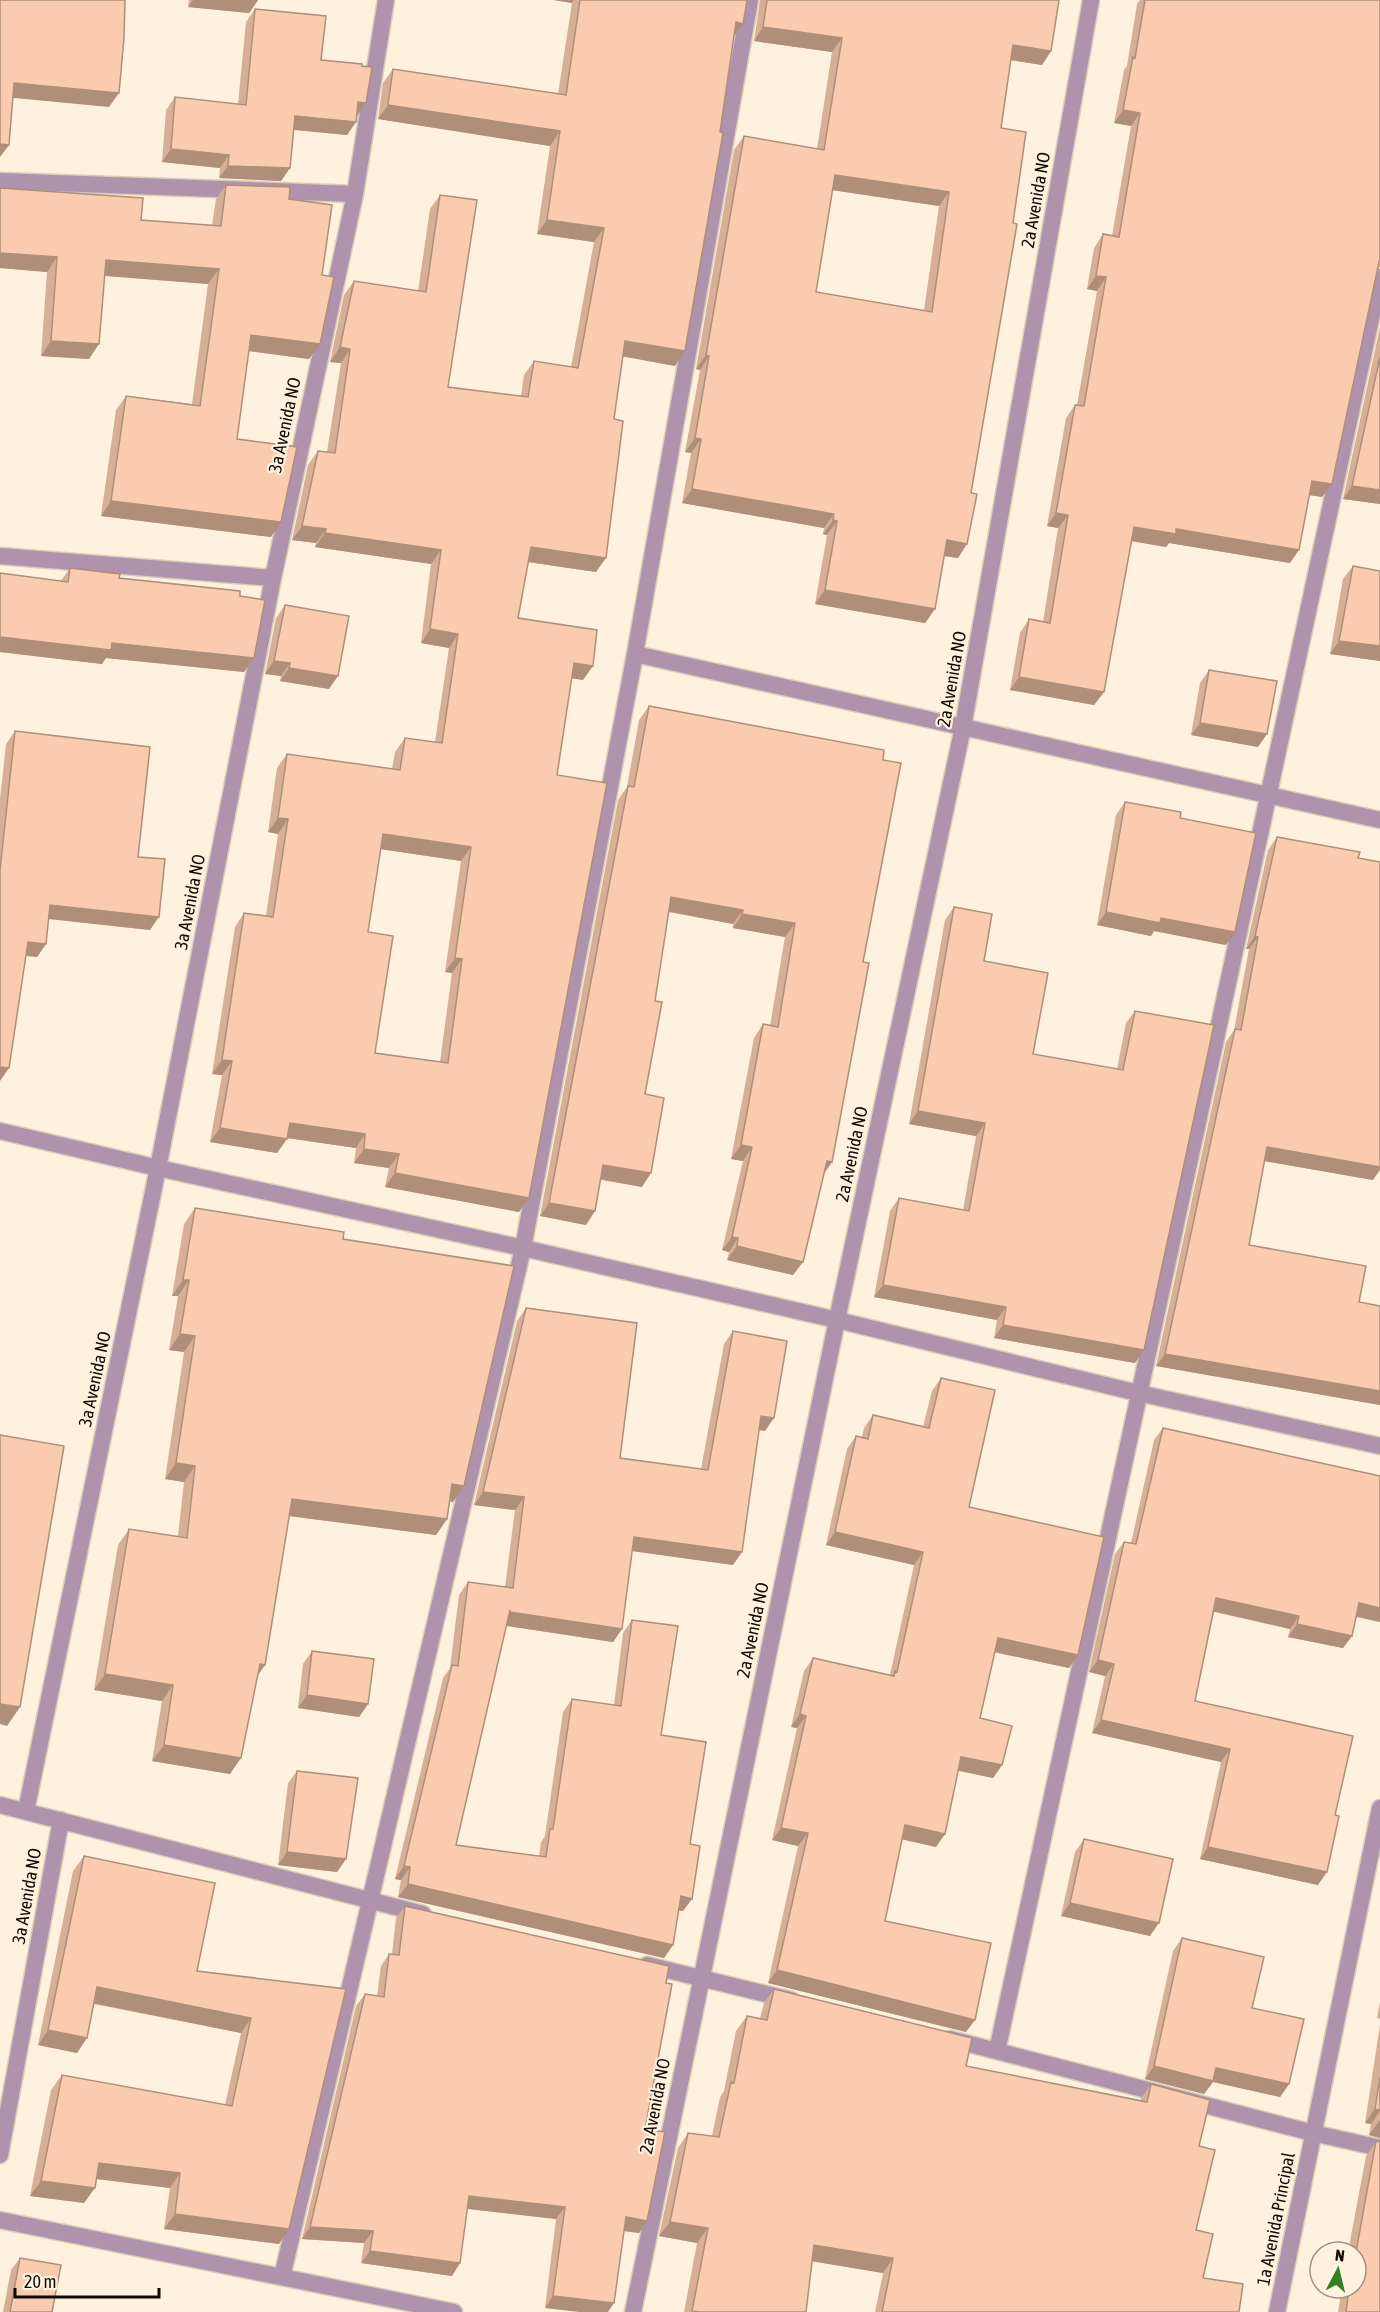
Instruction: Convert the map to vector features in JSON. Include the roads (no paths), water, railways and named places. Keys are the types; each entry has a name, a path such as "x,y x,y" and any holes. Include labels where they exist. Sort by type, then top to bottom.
{"street":[{"name":"3a Avenida NO","path":"26,1811 158,1168 273,578 355,194 386,0"},
{"path":"282,2277 523,1248 635,654 750,0"},
{"name":"2a Avenida NO","path":"633,2312 837,1320 963,727 1091,0"},
{"path":"0,181 355,194"},
{"path":"997,2051 1380,277"},
{"path":"0,556 273,578"},
{"path":"635,654 1380,820"},
{"path":"0,1131 523,1248 837,1320 1138,1393 1380,1446"},
{"path":"0,1805 439,1918"},
{"name":"1a Avenida Principal","path":"1277,2312 1380,1808"},
{"name":"3a Avenida NO","path":"0,2156 61,1820"},
{"path":"632,1962 803,2003"},
{"path":"929,2034 1313,2133 1380,2148"},
{"path":"0,2220 454,2312"}]}
